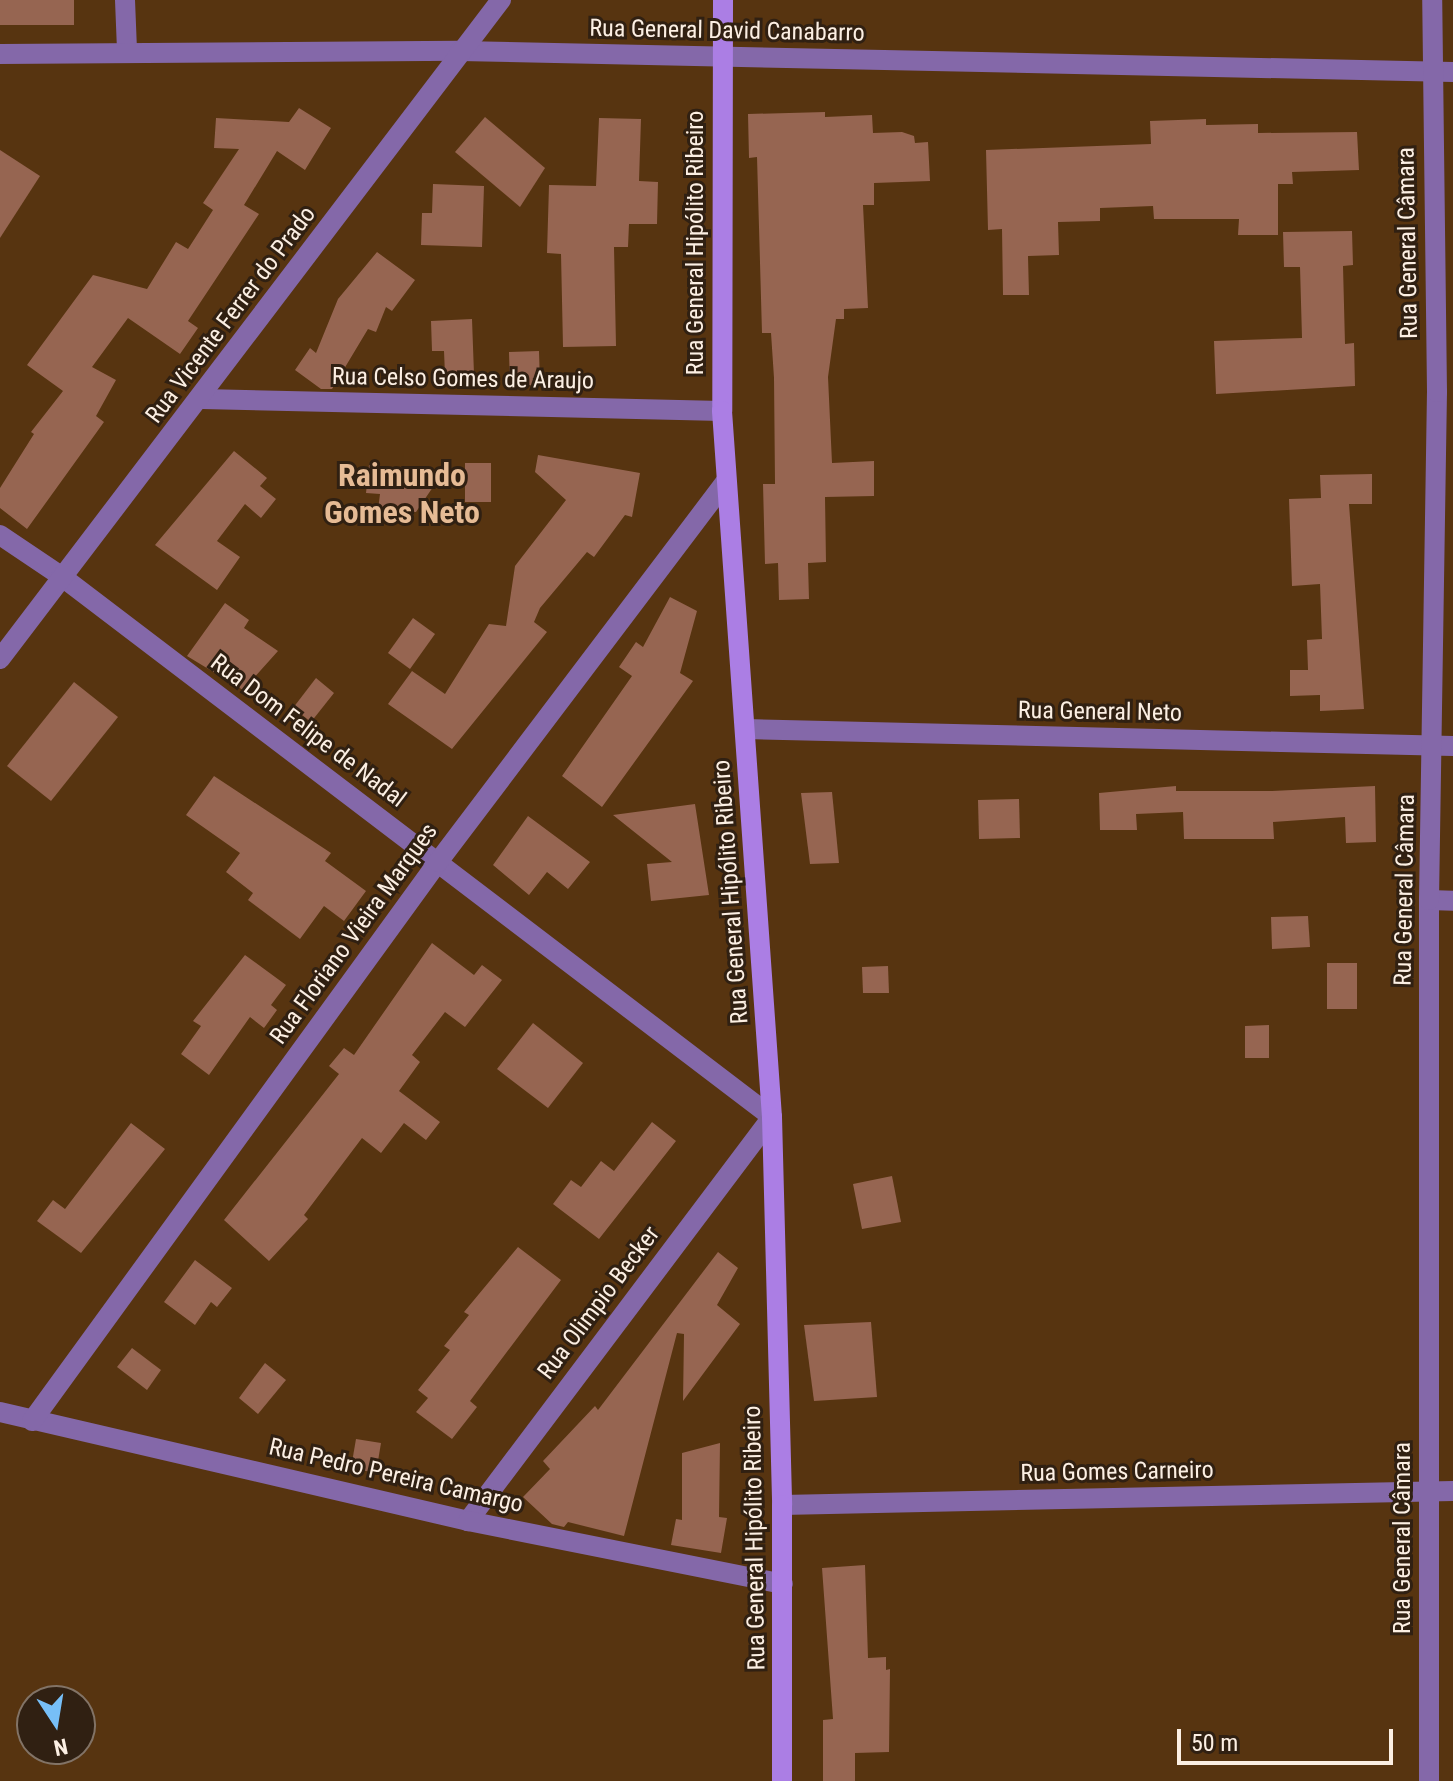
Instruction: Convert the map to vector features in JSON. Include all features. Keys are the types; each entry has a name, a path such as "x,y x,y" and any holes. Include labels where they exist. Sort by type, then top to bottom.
{"street":[{"path":"125,0 127,49"},
{"name":"Rua Vicente Ferrer do Prado","path":"0,659 61,576 202,399 501,0"},
{"name":"Rua General Hipólito Ribeiro","path":"723,0 722,411 772,1117 782,1505 782,1781"},
{"name":"Rua General Câmara","path":"1429,1781 1429,900 1443,746 1445,392 1432,0"},
{"name":"Rua General David Canabarro","path":"4,59 127,49 460,51 1453,72"},
{"name":"Rua Celso Gomes de Araujo","path":"202,399 722,411"},
{"name":"Rua Floriano Vieira Marques","path":"32,1421 438,862 725,482"},
{"name":"Rua Dom Felipe de Nadal","path":"0,535 61,576 772,1117"},
{"name":"Rua General Neto","path":"746,729 1443,746"},
{"path":"1429,900 1453,901"},
{"name":"Rua Olimpio Becker","path":"468,1521 772,1117"},
{"name":"Rua Pedro Pereira Camargo","path":"0,1412 468,1521 783,1584"},
{"name":"Rua Gomes Carneiro","path":"782,1505 1453,1491"}],"building":[{"path":"0,0 74,0 74,25 0,25"},
{"path":"299,108 331,128 305,170 277,151 244,205 259,214 188,321 198,328 180,354 128,318 92,367 116,380 96,416 104,422 27,529 0,508 0,488 34,434 31,432 63,391 27,365 93,275 147,289 176,242 188,249 213,210 203,203 239,149 214,148 216,118 289,122"},
{"path":"825,112 825,117 872,115 873,133 902,132 914,136 915,143 928,142 930,181 874,183 874,205 863,205 868,308 844,309 844,319 836,319 828,377 832,463 874,461 874,496 825,497 826,562 808,563 809,599 779,600 778,563 765,564 763,484 775,484 774,378 771,333 762,333 757,157 749,158 748,114"},
{"path":"485,117 545,168 520,207 455,152"},
{"path":"599,118 641,119 639,181 658,182 657,224 629,224 628,247 614,247 616,346 563,347 561,254 547,253 549,185 596,186"},
{"path":"1206,119 1206,125 1258,124 1258,133 1357,132 1359,170 1292,172 1293,184 1278,184 1278,235 1238,235 1239,219 1154,219 1153,206 1100,208 1100,221 1058,222 1059,255 1028,256 1029,295 1003,295 1002,229 988,230 986,150 1151,144 1150,121"},
{"path":"0,150 40,176 0,238"},
{"path":"433,184 484,186 482,247 421,245 422,213 432,213"},
{"path":"1352,231 1353,265 1343,266 1345,344 1354,343 1355,386 1216,394 1214,341 1302,338 1300,267 1284,267 1283,232"},
{"path":"377,252 415,280 392,311 386,307 376,332 368,329 332,389 321,389 295,370 310,348 316,353 338,299"},
{"path":"472,319 474,374 445,375 444,351 432,351 431,321"},
{"path":"539,351 540,385 510,386 509,352"},
{"path":"234,451 267,478 260,486 276,499 261,518 245,504 217,541 240,557 217,590 155,545"},
{"path":"538,455 640,473 632,517 625,515 594,557 587,552 540,608 534,622 547,632 452,749 388,704 412,671 445,694 489,624 506,626 515,566 566,500 535,472"},
{"path":"465,463 491,463 491,502 465,502"},
{"path":"369,465 414,469 412,485 433,487 416,512 378,510 380,494 366,493"},
{"path":"1372,474 1372,504 1349,504 1364,709 1320,711 1320,695 1290,696 1290,670 1308,670 1307,640 1322,639 1320,584 1292,586 1289,499 1321,498 1320,475"},
{"path":"670,597 697,611 680,673 693,681 602,807 562,776 632,676 619,667 636,642 643,647"},
{"path":"225,603 249,620 244,628 278,651 243,690 187,656"},
{"path":"413,618 435,634 410,669 388,653"},
{"path":"316,678 334,693 311,722 293,708"},
{"path":"74,682 118,717 51,801 7,766"},
{"path":"214,776 331,853 325,861 366,891 344,921 324,906 300,939 248,900 253,893 226,872 240,853 186,815"},
{"path":"1176,786 1176,791 1272,791 1375,786 1376,842 1346,843 1345,817 1273,822 1274,839 1184,839 1183,812 1136,814 1137,830 1100,830 1099,793"},
{"path":"832,792 839,863 810,864 801,793"},
{"path":"1019,799 1020,838 979,839 978,800"},
{"path":"695,804 709,895 651,901 647,864 672,862 613,815"},
{"path":"528,816 590,862 568,889 547,872 529,895 493,865"},
{"path":"1308,916 1310,947 1272,949 1271,917"},
{"path":"432,943 474,975 482,965 502,980 465,1027 445,1012 412,1055 420,1062 399,1091 440,1122 426,1140 404,1123 381,1153 362,1138 304,1215 308,1219 269,1261 224,1220 339,1074 329,1066 344,1048 354,1055"},
{"path":"245,955 286,985 271,1005 277,1010 264,1028 250,1017 209,1075 181,1054 201,1026 193,1021"},
{"path":"1327,963 1357,963 1357,1009 1327,1009"},
{"path":"888,966 889,993 863,993 862,967"},
{"path":"533,1023 583,1063 548,1108 497,1069"},
{"path":"1269,1025 1269,1058 1245,1058 1245,1026"},
{"path":"652,1122 676,1141 599,1239 553,1204 571,1180 581,1187 601,1161 614,1171"},
{"path":"131,1123 165,1149 81,1253 37,1221 53,1200 65,1209"},
{"path":"892,1176 901,1222 862,1229 853,1184"},
{"path":"518,1247 561,1280 470,1401 477,1407 452,1439 416,1412 428,1398 418,1390 450,1350 444,1346 469,1315 464,1312"},
{"path":"718,1252 738,1268 717,1305 740,1324 683,1401 684,1334 677,1333 624,1536 568,1522 564,1527 552,1524 523,1497 550,1469 543,1461 595,1406 598,1410"},
{"path":"195,1260 232,1288 217,1307 211,1302 195,1325 164,1302"},
{"path":"871,1322 877,1397 814,1401 804,1325"},
{"path":"132,1348 161,1370 147,1390 117,1367"},
{"path":"265,1363 286,1380 258,1414 239,1398"},
{"path":"356,1439 381,1443 376,1473 351,1468"},
{"path":"720,1443 719,1517 727,1518 721,1553 671,1545 676,1519 682,1520 682,1453"},
{"path":"865,1565 868,1658 886,1657 886,1670 890,1669 889,1752 855,1753 855,1781 823,1781 823,1720 833,1719 822,1568"}],"district":[{"name":"Raimundo Gomes Neto","path":"402,494"}]}
